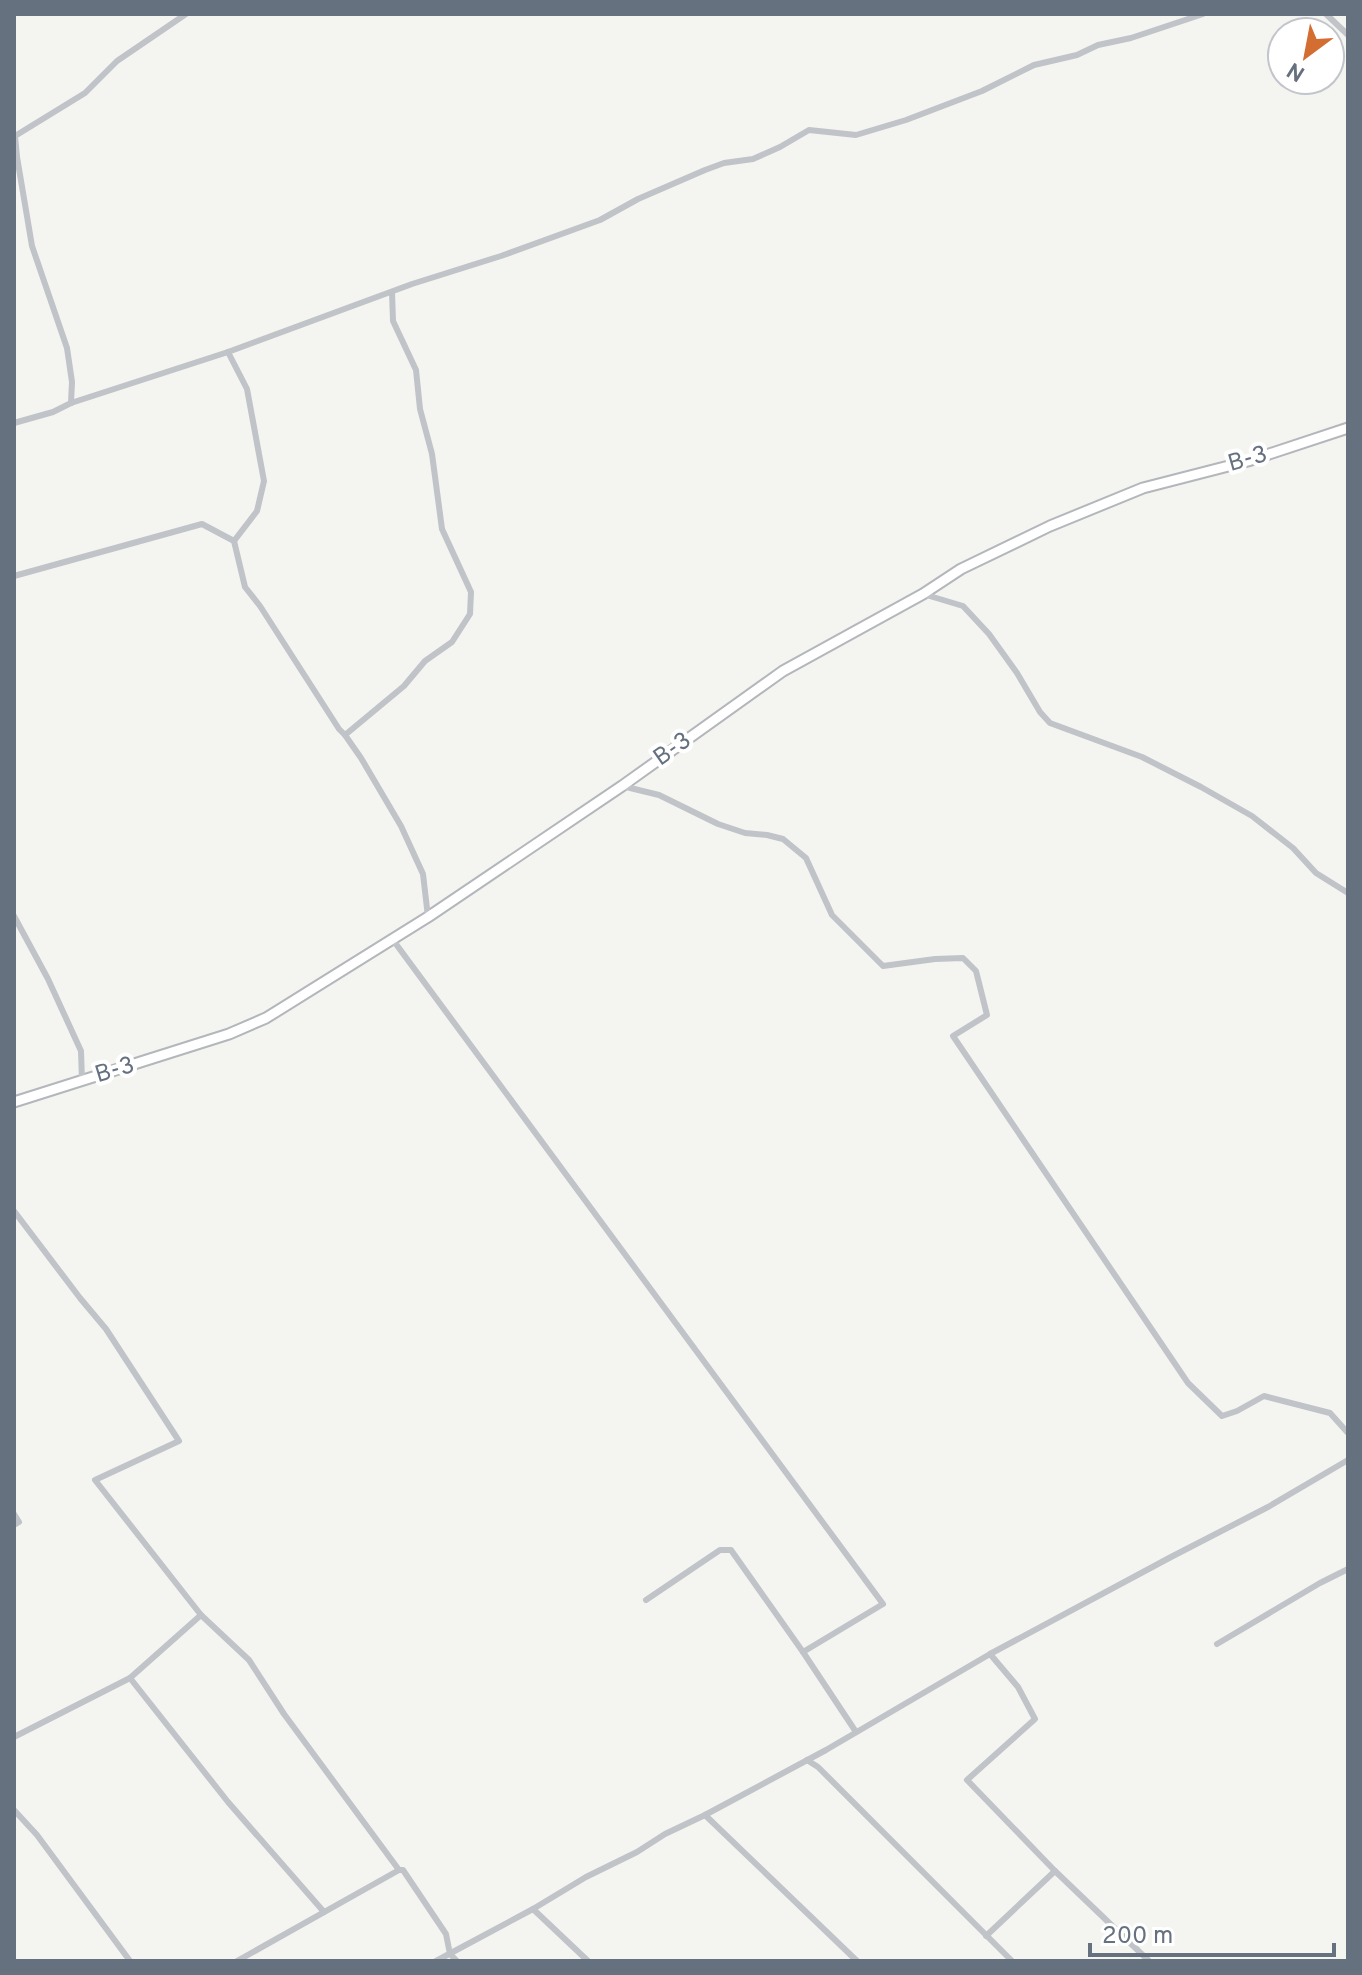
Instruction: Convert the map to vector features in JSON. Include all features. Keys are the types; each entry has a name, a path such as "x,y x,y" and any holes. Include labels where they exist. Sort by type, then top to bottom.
{"main road":[{"name":"B-3","path":"14,1102 229,1034 266,1018 428,917 622,786 783,671 923,594 961,569 1038,532 1143,488 1248,461 1348,428"}],"street":[{"path":"71,403 72,382 67,348 32,246 15,136 85,93 117,61 186,14"},
{"path":"14,423 228,352 600,220 638,199 714,166 753,159 809,130 856,135 982,91 1034,65 1077,55 1098,45 1131,38 1203,14"},
{"path":"1326,14 1348,35"},
{"path":"345,735 404,686 425,661 452,642 470,614 471,592 442,529 416,370 393,321 392,292"},
{"path":"228,352 247,389 264,481 257,511 234,541"},
{"path":"14,576 202,524 234,541 245,587 361,758 401,826 423,874 428,917"},
{"path":"923,594 963,606 989,634 1050,723 1142,757 1252,816 1293,848 1316,873 1348,893"},
{"path":"622,786 659,795 718,824 745,833 783,839 806,858 832,915 883,966 963,958 976,971 987,1015 953,1036 1188,1383 1222,1416 1264,1396 1330,1413 1348,1433"},
{"path":"14,916 48,979 81,1051 82,1081"},
{"path":"393,940 883,1604 803,1652"},
{"path":"14,1211 106,1329 179,1441 95,1480 201,1615 249,1660 284,1714 399,1870 403,1870 446,1934 450,1954 457,1961"},
{"path":"436,1961 665,1834 807,1760 990,1654 1268,1507 1348,1460"},
{"path":"14,1514 19,1522 14,1525"},
{"path":"646,1600 720,1550 731,1550 856,1732"},
{"path":"1217,1644 1348,1569"},
{"path":"14,1737 130,1678 201,1615"},
{"path":"990,1654 1018,1687 1035,1719 967,1780 1055,1871 1149,1961"},
{"path":"130,1678 228,1802 324,1912"},
{"path":"807,1760 818,1767 1012,1961"},
{"path":"14,1810 37,1835 130,1961"},
{"path":"705,1815 857,1961"},
{"path":"237,1961 399,1870"},
{"path":"986,1936 1055,1871"},
{"path":"533,1909 588,1961"}]}
